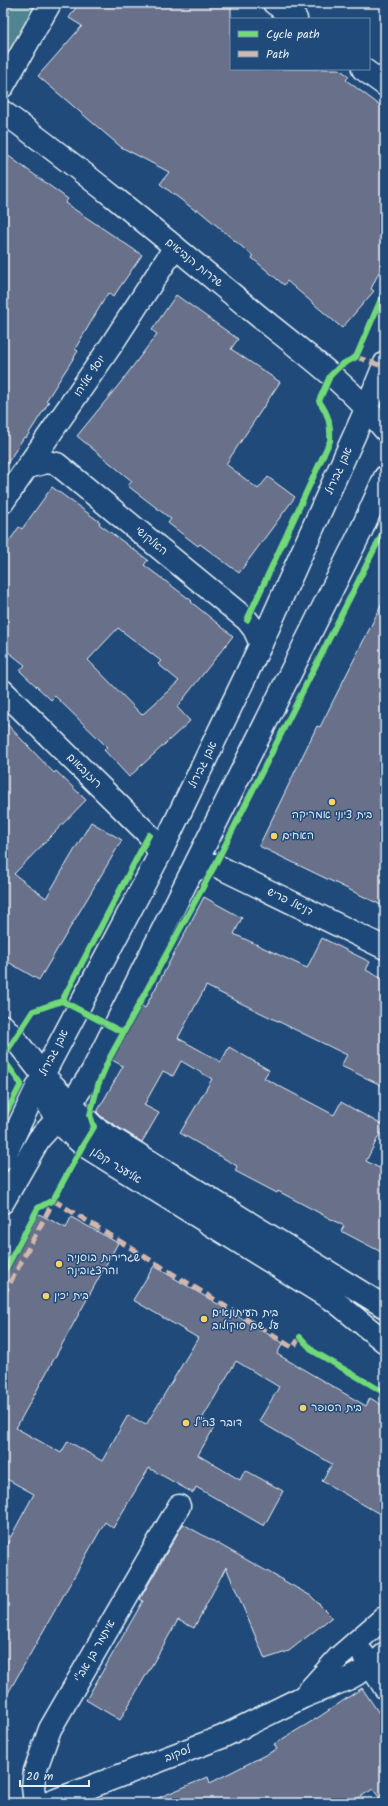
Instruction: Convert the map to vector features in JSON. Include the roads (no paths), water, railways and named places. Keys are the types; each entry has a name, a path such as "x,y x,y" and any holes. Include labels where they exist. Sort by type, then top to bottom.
{"street":[{"path":"3,86 50,3"},
{"path":"274,3 295,18"},
{"path":"364,70 385,85"},
{"name":"שדרות הנביאים","path":"3,112 376,408 385,430"},
{"name":"יוסף אליהו","path":"3,502 28,468 175,247"},
{"name":"אבן גבירול","path":"3,1159 43,1075 160,854 376,408 385,363"},
{"name":"האלקושי","path":"28,468 47,462 57,464 247,620 254,629 261,644"},
{"path":"3,1202 28,1156 92,1072 361,531 385,477"},
{"path":"361,531 385,511"},
{"name":"רוזנבאום","path":"3,691 149,835 160,854"},
{"name":"דניאל פריש","path":"193,871 204,866 215,865 385,948"},
{"path":"3,1026 43,1075"},
{"name":"אליעזר קפלן","path":"43,1075 46,1100 63,1112 94,1127 385,1307"},
{"name":"אליעזר קפלן","path":"63,1112 82,1145 337,1303 385,1342"},
{"name":"איתמר בן אב\"י","path":"35,1803 33,1786 35,1771 50,1729 179,1506"},
{"name":"לסקוב","path":"303,1697 328,1668 385,1617"},
{"path":"355,1643 378,1660 385,1688"},
{"name":"לסקוב","path":"48,1803 222,1737 303,1697 350,1678 378,1660"}],"place":[{"name":"בית ציוני אמריקה","path":"332,802"},
{"name":"האחים","path":"274,836"},
{"name":"שגרירות בוסניה והרצגובינה","path":"59,1264"},
{"name":"בית יכין","path":"46,1296"},
{"name":"בית העיתונאים על שם סוקולוב","path":"204,1319"},
{"name":"בית הסופר","path":"303,1408"},
{"name":"דובר צה\"ל","path":"186,1423"}]}
